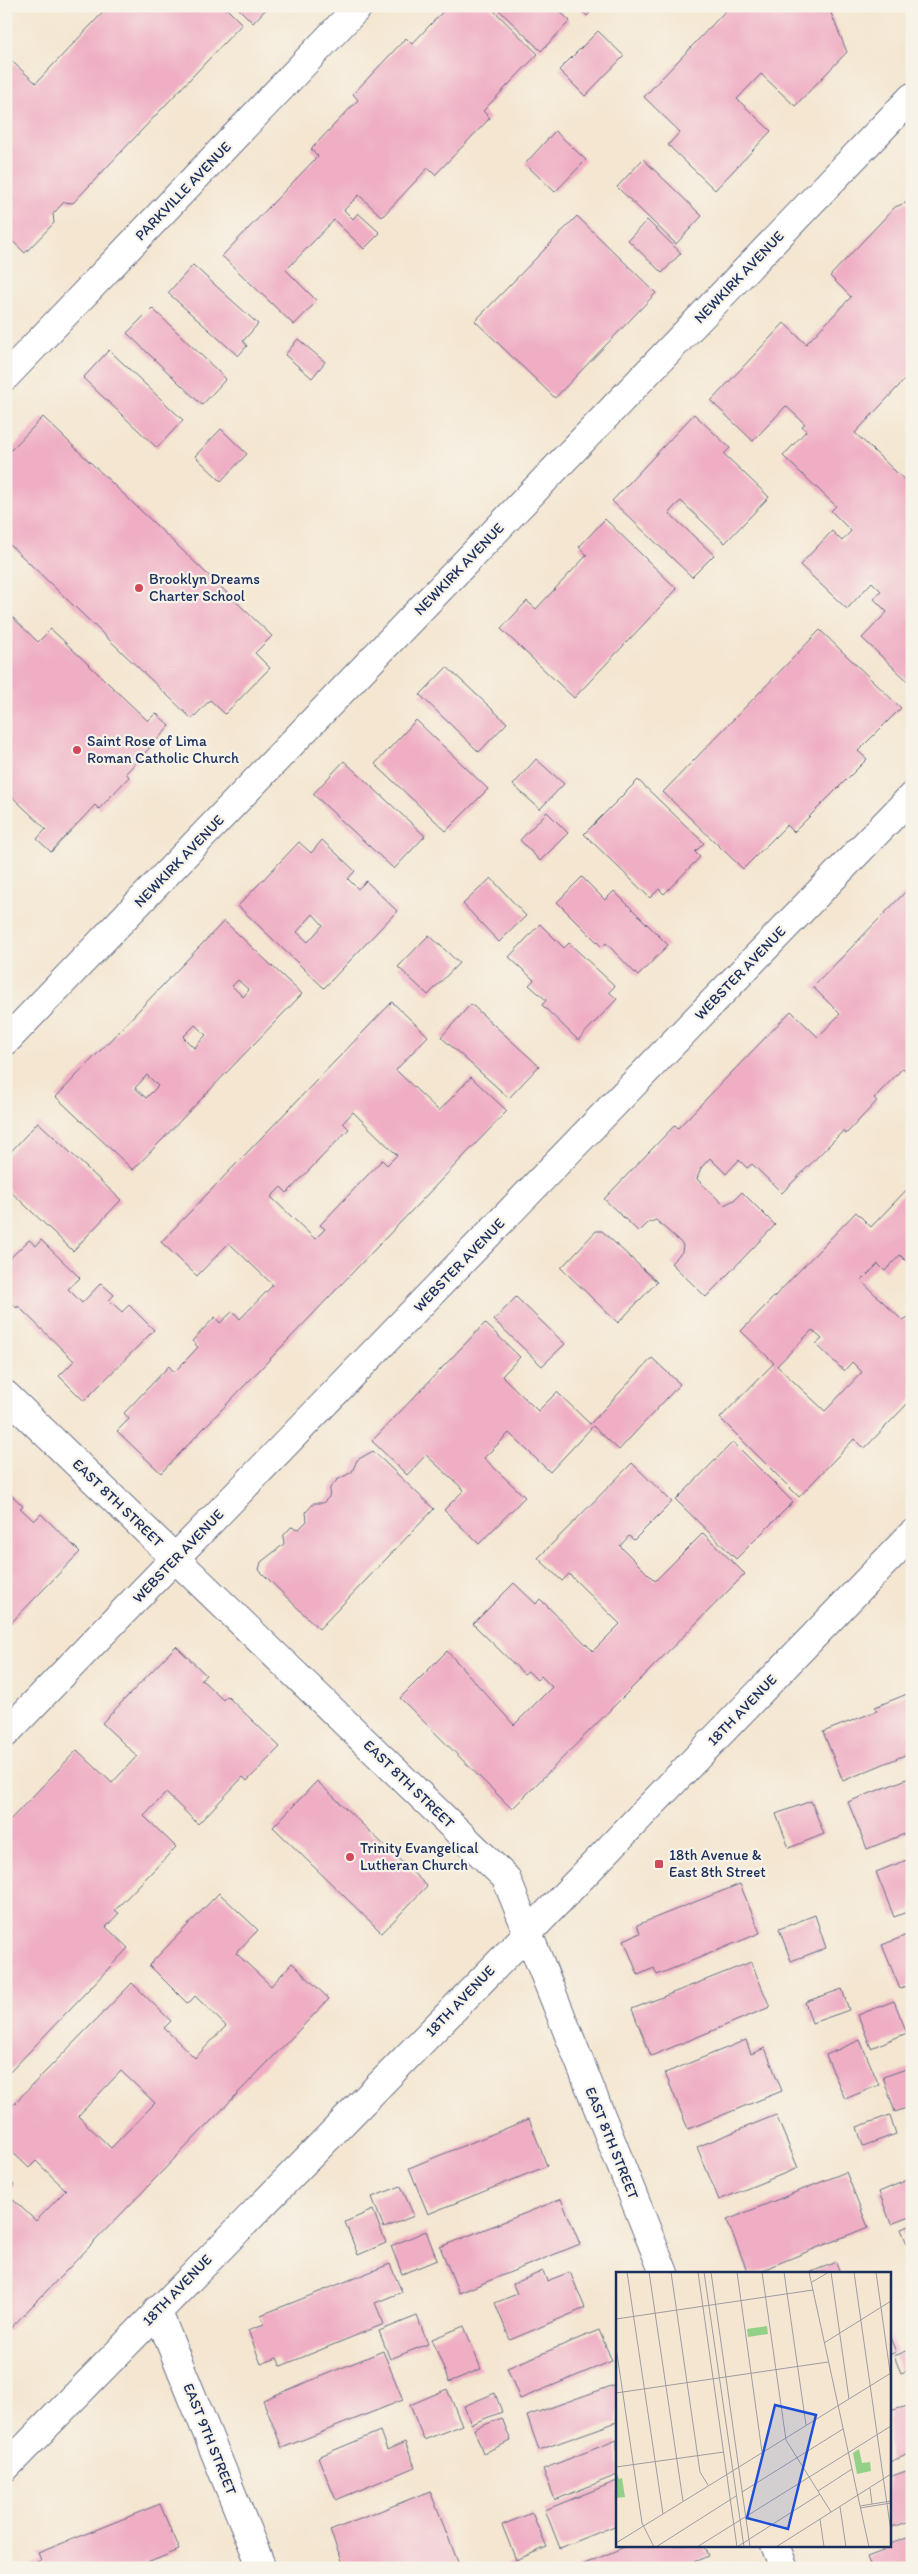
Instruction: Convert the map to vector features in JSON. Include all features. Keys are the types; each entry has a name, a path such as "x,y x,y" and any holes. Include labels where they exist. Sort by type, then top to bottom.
{"street":[{"name":"PARKVILLE AVENUE","path":"6,376 359,6"},
{"name":"NEWKIRK AVENUE","path":"6,1041 912,98"},
{"name":"WEBSTER AVENUE","path":"6,1734 912,796"},
{"name":"EAST 8TH STREET","path":"6,1395 506,1878 664,2272"},
{"name":"18TH AVENUE","path":"6,2466 527,1934 912,1534"},
{"name":"EAST 9TH STREET","path":"157,2310 262,2568"},
{"path":"775,2546 784,2568"}],"building":[{"path":"109,6 224,6 242,24 73,203 64,202 53,214 54,223 25,253 6,235 6,56 36,83"},
{"path":"236,6 269,6 253,23"},
{"path":"448,6 489,6 538,54 483,111 490,118 435,175 428,168 382,217 359,195 344,210 353,219 358,213 380,233 364,249 334,220 286,270 317,301 294,325 222,256 318,156 311,149 358,100 353,94 406,38 412,44"},
{"path":"495,6 554,6 570,21 541,51"},
{"path":"577,6 596,6 587,16"},
{"path":"730,6 828,6 847,52 795,106 761,74 737,99 771,131 715,190 668,145 680,132 644,97"},
{"path":"598,31 624,56 585,96 559,70"},
{"path":"555,131 586,160 555,192 525,164"},
{"path":"643,159 702,216 676,244 617,187"},
{"path":"908,202 912,212 912,372 855,433 912,487 912,685 862,638 887,612 874,599 881,591 872,582 847,609 800,565 832,531 842,541 851,531 831,511 836,506 783,456 806,431 802,426 805,424 786,406 753,441 711,401 784,323 806,344 851,297 830,276 895,207"},
{"path":"577,216 656,293 555,398 475,321"},
{"path":"647,220 681,253 662,273 628,240"},
{"path":"193,265 258,324 243,341 247,346 238,356 168,293"},
{"path":"152,308 226,379 202,405 127,333"},
{"path":"298,339 325,362 312,378 285,355"},
{"path":"109,350 183,420 157,448 83,378"},
{"path":"694,414 730,448 724,454 769,497 725,543 681,501 675,506 669,513 714,555 692,577 612,501"},
{"name":"Brooklyn Dreams Charter School","path":"43,417 272,636 255,653 270,668 225,714 210,700 192,719 6,541 6,455"},
{"path":"221,429 247,454 221,481 195,456"},
{"path":"605,519 677,589 574,698 501,629 527,601 536,609 587,555 579,547"},
{"name":"Saint Rose of Lima Roman Catholic Church","path":"6,611 38,642 51,629 148,721 156,713 170,726 126,773 129,777 99,809 95,805 51,852 37,839 46,829 6,791"},
{"path":"820,630 901,708 858,751 867,759 794,832 787,825 743,869 663,792"},
{"path":"447,667 507,723 479,752 420,695"},
{"path":"416,720 488,789 446,831 375,764"},
{"path":"536,759 564,784 540,809 513,785"},
{"path":"344,761 425,836 394,869 313,794"},
{"path":"638,780 704,843 695,852 700,857 664,894 659,889 650,898 584,834"},
{"path":"547,812 568,833 540,861 520,840"},
{"path":"322,840 355,871 348,879 358,889 366,881 397,911 324,988 238,906 299,842 311,853","holes":["313,914 323,925 308,942 297,932"]},
{"path":"582,877 605,900 614,891 668,945 638,976 606,943 602,947 557,902"},
{"path":"491,878 526,916 499,942 463,904"},
{"path":"912,885 912,1065 906,1071 903,1068 874,1098 877,1101 846,1134 843,1131 782,1193 752,1164 747,1168 739,1160 726,1174 710,1158 701,1168 697,1179 724,1205 734,1200 742,1192 775,1225 706,1297 671,1263 682,1252 683,1245 678,1240 656,1220 648,1223 639,1232 604,1199 675,1125 678,1128 791,1011 818,1037 840,1014 813,987"},
{"path":"224,921 302,994 133,1170 56,1097","holes":["238,980 249,990 243,997 232,986","195,1025 206,1035 194,1048 183,1037","147,1075 158,1086 146,1098 135,1088"]},
{"path":"540,924 564,948 569,943 615,986 609,992 617,999 578,1040 542,1005 546,1000 529,985 534,980 509,957"},
{"path":"429,935 459,963 428,995 398,967"},
{"path":"392,1002 428,1036 396,1070 439,1111 471,1077 507,1111 161,1473 117,1431 129,1419 124,1413 169,1366 174,1372 187,1359 198,1347 192,1341 215,1317 220,1323 233,1311 240,1319 273,1285 229,1243 197,1276 161,1242","holes":["353,1112 397,1155 387,1165 382,1160 320,1225 325,1229 315,1239 271,1197 281,1187 287,1193 349,1129 343,1123"]},
{"path":"471,1004 539,1066 509,1098 441,1037"},
{"path":"38,1122 121,1200 73,1251 6,1187 6,1157"},
{"path":"912,1184 912,1259 908,1263 900,1255 885,1271 878,1264 861,1281 903,1321 912,1316 912,1399 864,1449 854,1439 799,1497 720,1418 774,1363 741,1331 856,1212 871,1227","holes":["812,1330 822,1339 816,1344 844,1371 852,1362 862,1372 825,1411 777,1366"]},
{"path":"596,1231 602,1231 657,1282 618,1323 561,1268"},
{"path":"29,1240 36,1246 41,1240 80,1278 68,1289 82,1303 101,1283 114,1295 109,1300 122,1312 129,1305 154,1330 84,1401 59,1376 74,1361 18,1306 17,1308 6,1298 6,1262"},
{"path":"516,1297 565,1344 542,1366 494,1320"},
{"path":"485,1323 520,1357 502,1376 538,1411 557,1392 590,1424 652,1358 680,1384 619,1450 593,1426 550,1472 509,1433 484,1458 525,1497 479,1544 444,1510 464,1490 426,1455 407,1475 372,1441"},
{"path":"733,1442 793,1502 736,1559 676,1500"},
{"path":"373,1451 434,1509 319,1629 259,1570 261,1562 284,1544 283,1536 291,1527 299,1529 307,1521 306,1512 314,1503 323,1503 329,1497 330,1488 337,1480 352,1472 357,1460"},
{"path":"632,1463 672,1502 634,1540 629,1536 620,1546 655,1581 703,1533 745,1574 512,1809 400,1698 447,1651 514,1725 552,1687 541,1676 537,1680 528,1671 524,1674 473,1624 514,1583 536,1604 540,1599 593,1651 620,1624 569,1574 562,1581 538,1558"},
{"path":"6,1490 23,1506 20,1508 34,1521 41,1514 80,1552 6,1628"},
{"path":"176,1646 206,1675 201,1679 223,1700 227,1696 280,1747 247,1781 243,1777 198,1824 166,1793 144,1816 176,1847 115,1910 119,1913 106,1927 128,1948 9,2073 6,2070 6,1873 11,1869 6,1864 6,1824 77,1750 112,1783 137,1756 102,1723"},
{"path":"912,1692 912,1752 843,1781 823,1732 877,1711 875,1707"},
{"path":"912,1777 912,1831 867,1849 848,1802"},
{"name":"Trinity Evangelical Lutheran Church","path":"317,1781 427,1886 382,1933 273,1827"},
{"path":"811,1801 824,1834 789,1848 776,1814"},
{"path":"912,1858 912,1910 894,1917 876,1872"},
{"path":"740,1884 760,1933 657,1975 654,1968 638,1975 624,1940 640,1933 637,1925"},
{"path":"219,1893 258,1930 236,1953 271,1986 292,1963 329,1999 6,2333 6,2193 36,2221 66,2190 36,2161 29,2168 6,2146 6,2112 132,1983 171,2021 164,2028 195,2058 226,2026 195,1996 188,2004 149,1965","holes":["121,2071 155,2103 111,2148 78,2116"]},
{"path":"815,1915 826,1948 791,1961 779,1929"},
{"path":"912,1933 912,1985 900,1989 882,1945"},
{"path":"751,1962 770,2007 651,2056 632,2009"},
{"path":"842,1989 849,2010 812,2023 805,2002"},
{"path":"894,2001 907,2033 871,2048 858,2015"},
{"path":"746,2040 751,2054 765,2048 782,2091 688,2129 665,2073"},
{"path":"860,2040 879,2085 845,2099 826,2055"},
{"path":"912,2067 912,2106 895,2112 883,2077"},
{"path":"776,2115 798,2168 719,2200 697,2147"},
{"path":"890,2115 896,2134 863,2146 857,2127"},
{"path":"529,2119 547,2166 428,2214 409,2168"},
{"path":"846,2172 868,2227 757,2272 748,2272 727,2220"},
{"path":"6,2177 14,2185 6,2193"},
{"path":"912,2178 912,2216 891,2224 879,2192"},
{"path":"401,2186 414,2216 384,2228 372,2197"},
{"path":"561,2199 580,2244 459,2293 440,2247"},
{"path":"373,2210 386,2243 358,2255 345,2222"},
{"path":"912,2225 912,2256 901,2229"},
{"path":"426,2231 437,2260 402,2274 391,2246"},
{"path":"836,2262 840,2272 811,2272"},
{"path":"390,2264 402,2292 375,2303 384,2324 281,2366 277,2358 261,2364 248,2330 264,2324 261,2315"},
{"path":"543,2271 547,2281 570,2272 585,2308 510,2340 495,2303 517,2294 513,2284"},
{"path":"417,2316 428,2344 390,2359 379,2331"},
{"path":"464,2326 481,2369 449,2382 432,2339"},
{"path":"599,2330 612,2361 520,2399 507,2368"},
{"path":"890,2337 896,2352 890,2355"},
{"path":"912,2349 912,2369 901,2373 894,2356"},
{"path":"383,2351 403,2400 282,2448 263,2400"},
{"path":"616,2384 616,2422 539,2450 527,2416"},
{"path":"447,2389 462,2425 424,2440 410,2405"},
{"path":"495,2393 502,2412 471,2424 464,2406"},
{"path":"912,2405 912,2453 890,2462 890,2411"},
{"path":"502,2418 511,2441 483,2453 474,2429"},
{"path":"380,2431 387,2450 405,2442 415,2467 336,2500 318,2457"},
{"path":"616,2440 616,2475 555,2500 543,2469"},
{"path":"912,2469 912,2520 890,2528 890,2477"},
{"path":"616,2481 616,2525 560,2548 545,2510"},
{"path":"430,2491 458,2562 445,2568 345,2568 330,2531"},
{"path":"160,2504 179,2550 135,2568 32,2568 31,2565 41,2560 38,2553"},
{"path":"532,2513 547,2547 516,2560 502,2525"},
{"path":"912,2536 912,2568 871,2568 867,2557 883,2551 882,2547 890,2546 890,2544"},
{"path":"627,2546 703,2546 708,2556 680,2568 575,2568"},
{"path":"515,2561 518,2568 498,2568"}],"place":[{"name":"Brooklyn Dreams Charter School","path":"139,588"},
{"name":"Saint Rose of Lima Roman Catholic Church","path":"77,750"},
{"name":"Trinity Evangelical Lutheran Church","path":"350,1857"},
{"name":"18th Avenue & East 8th Street","path":"659,1864"}]}
